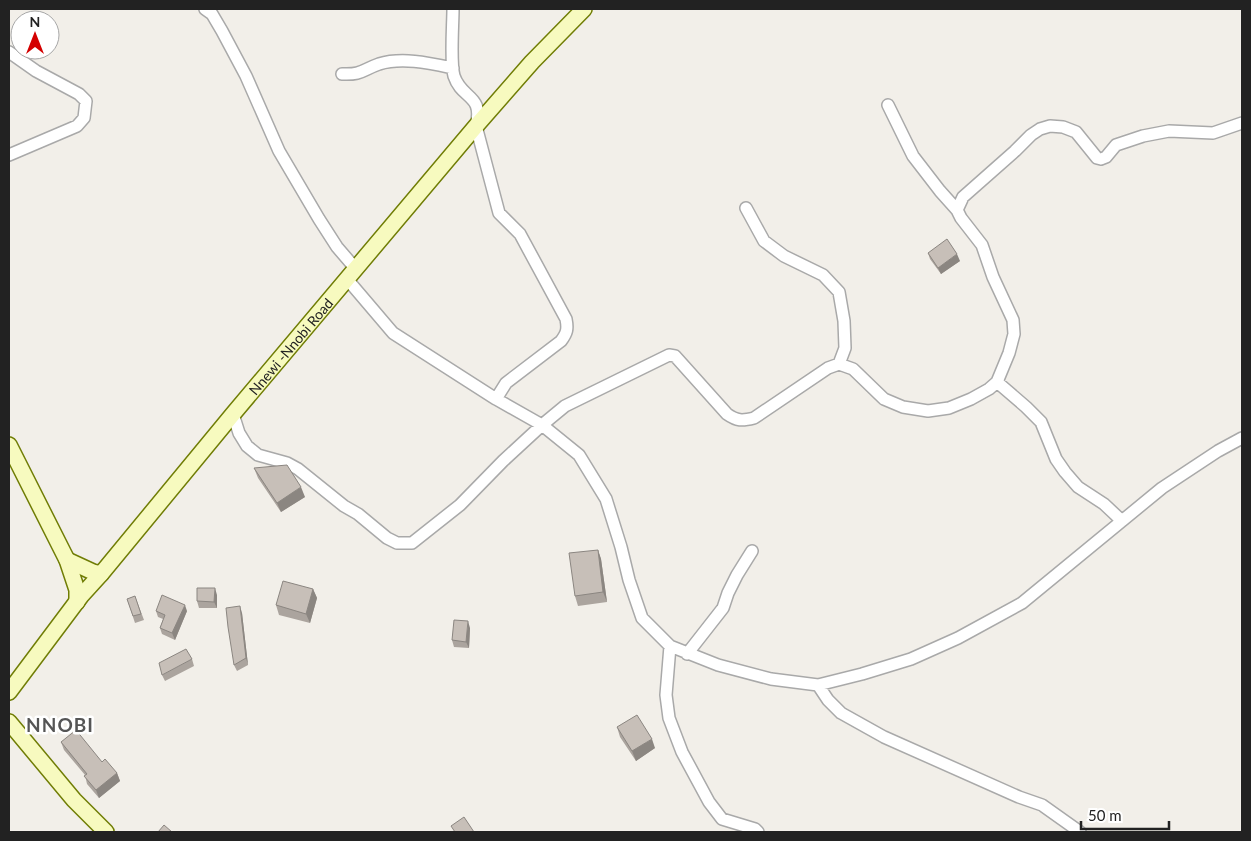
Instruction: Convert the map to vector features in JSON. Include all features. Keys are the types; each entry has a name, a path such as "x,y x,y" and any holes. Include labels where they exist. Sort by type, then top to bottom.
{"main road":[{"name":"Nnewi -Nnobi Road","path":"9,692 77,602 233,414 476,126 532,62 584,9"},
{"path":"9,444 67,560 77,590 77,602"},
{"path":"67,560 101,574"},
{"path":"9,722 74,800 106,832"}],"street":[{"path":"205,9 212,14 246,76 279,152 337,247 351,274 393,333 496,399 542,425 579,455 606,499 642,618 670,646 687,654 771,680 818,685 910,659 958,638 1022,603 1162,488 1218,451 1242,438"},
{"path":"453,9 453,68 455,78 478,105 479,114 476,126 499,213 520,234 566,319 568,329 561,342 506,383 496,399"},
{"path":"9,52 36,71 80,94 86,101 86,109 84,118 77,126 9,155"},
{"path":"342,74 356,74 379,64 408,61 453,68"},
{"path":"233,414 239,433 247,446 258,455 287,463 298,469 344,506 358,514 397,544 412,543 460,505 542,425 565,406 669,355 675,356 727,414 735,420 744,421 754,418 828,368 838,364 853,369 884,399 903,407 928,411 949,408 971,399 989,389 996,382 1014,334 1013,320 993,277 982,245 957,210 913,156 888,105"},
{"path":"957,210 963,197 1031,135 1050,126 1063,127 1076,132 1097,158 1100,159 1106,156 1116,144 1143,136 1168,131 1213,134 1242,124"},
{"path":"746,208 764,241 784,256 823,275 839,292 844,321 845,348 838,364"},
{"path":"996,382 1041,422 1056,459 1078,487 1104,504 1122,521"},
{"path":"687,654 723,608 737,575 752,551"},
{"path":"670,646 666,695 669,718 682,752 709,802 722,819 755,829 758,832"},
{"path":"818,685 828,700 841,713 884,736 1019,798 1042,805 1080,832"}],"building":[{"path":"947,239 957,254 938,268 928,253"},
{"path":"287,465 301,487 277,503 254,468"},
{"path":"598,550 603,592 575,596 569,553"},
{"path":"283,581 313,589 306,614 276,605"},
{"path":"197,588 215,588 214,602 197,601"},
{"path":"162,595 185,605 172,633 160,628 165,615 156,611"},
{"path":"135,596 141,614 133,616 127,599"},
{"path":"240,606 246,658 234,665 226,608"},
{"path":"454,620 468,621 466,642 452,640"},
{"path":"186,649 192,659 162,675 159,663"},
{"path":"637,715 652,739 632,751 617,727"},
{"path":"76,730 102,762 105,759 117,773 96,790 84,776 87,774 61,742"},
{"path":"464,817 474,832 455,832 451,826"},
{"path":"164,825 172,832 158,832"}],"district":[{"name":"NNOBI","path":"60,724"}]}
